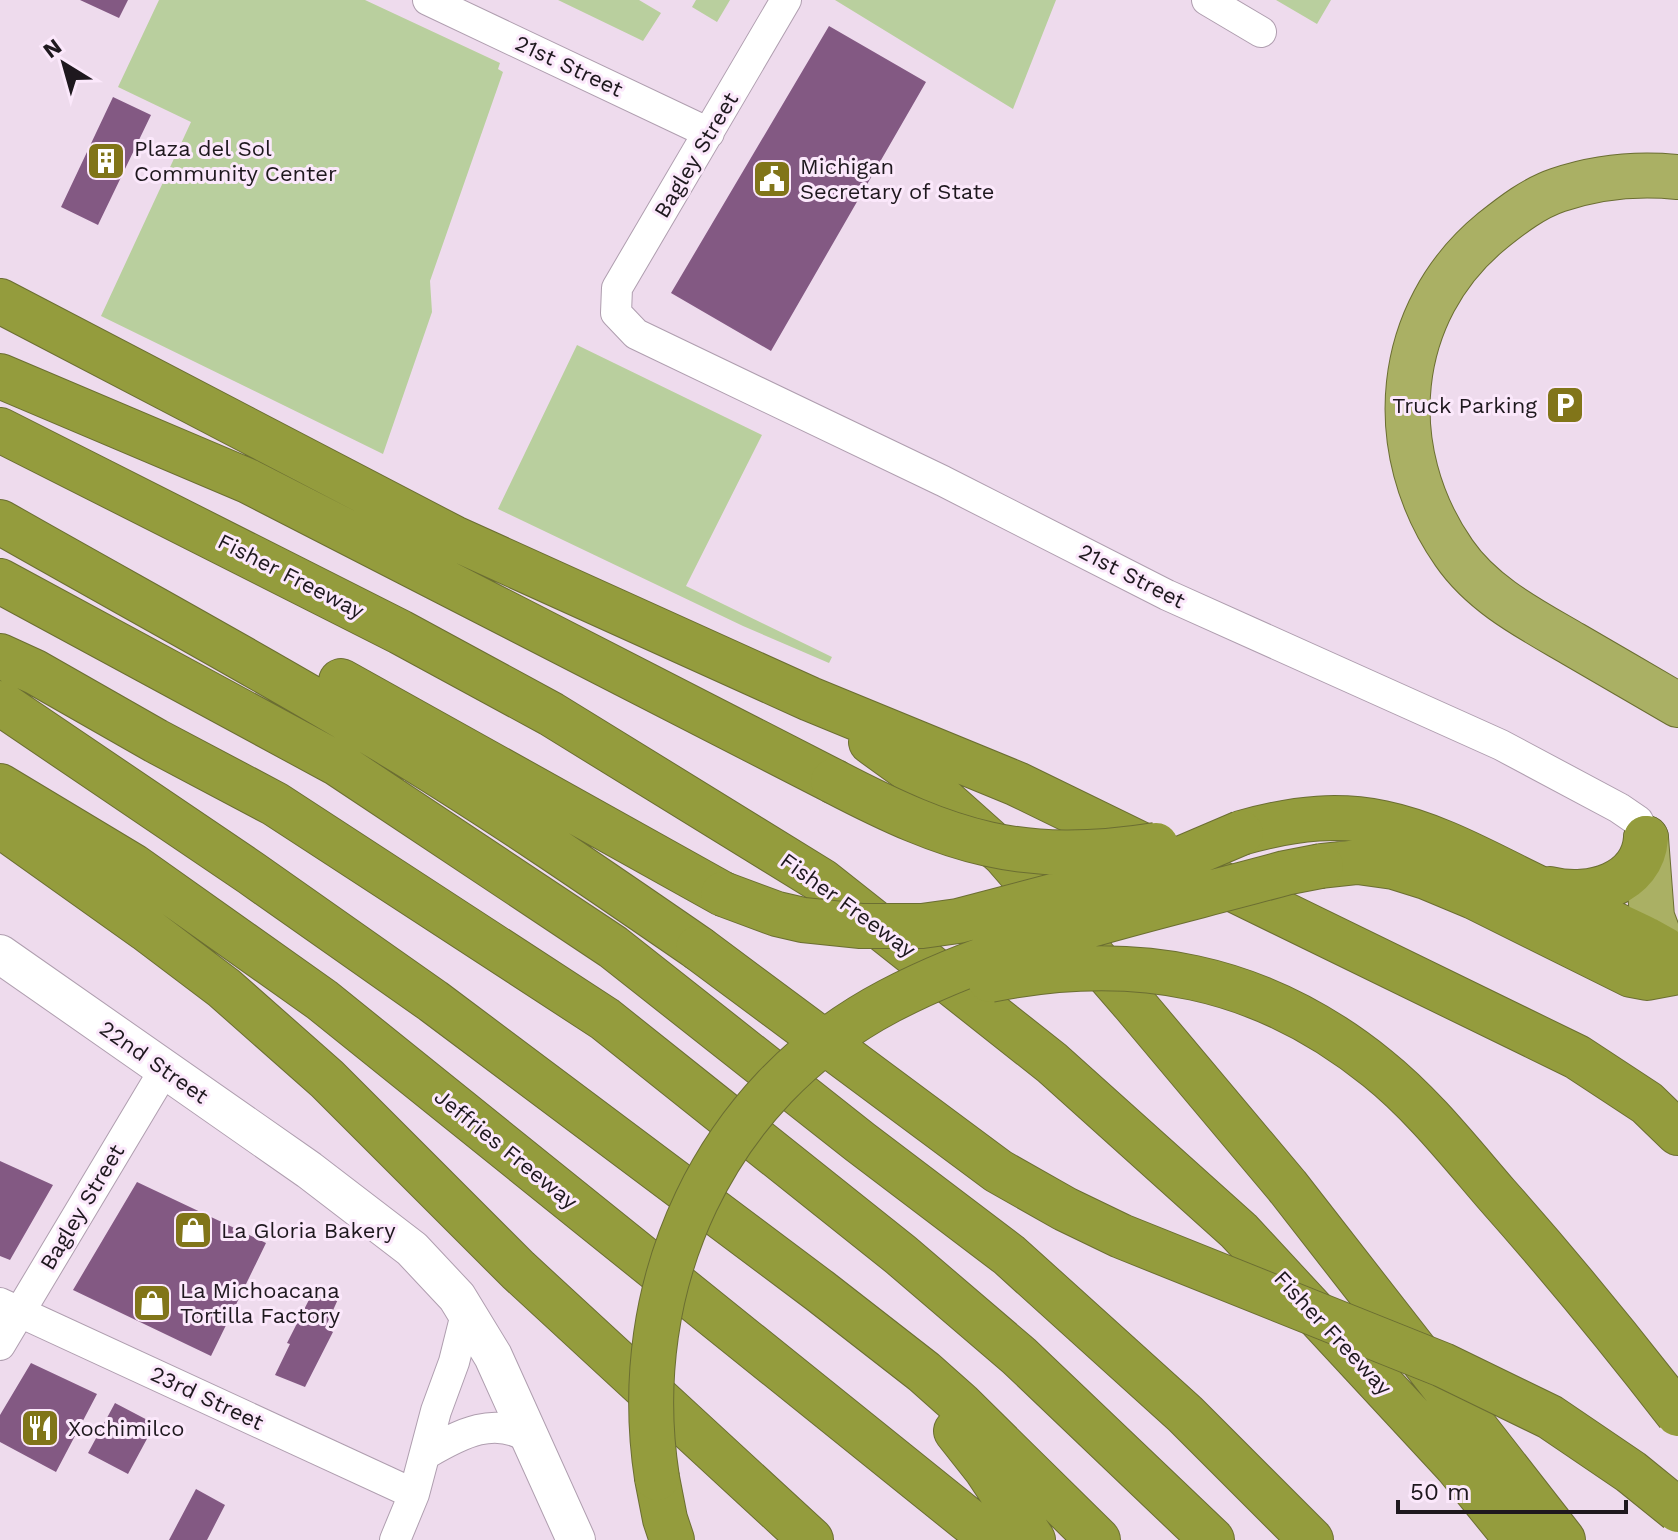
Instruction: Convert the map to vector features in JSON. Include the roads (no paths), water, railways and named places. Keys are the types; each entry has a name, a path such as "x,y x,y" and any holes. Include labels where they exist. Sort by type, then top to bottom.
{"highway":[{"path":"1678,177 1597,179 1556,190 1516,211 1478,243 1451,274 1431,308 1417,342 1406,420 1418,479 1436,526 1455,556 1479,582 1532,621 1678,705"},
{"path":"0,301 454,538 810,699 1017,784 1577,1057 1647,1103 1678,1133"},
{"path":"0,376 248,481 898,815 931,828 1012,850 1046,853 1114,851 1331,817 1359,818 1424,833 1459,847 1673,961"},
{"name":"Fisher Freeway","path":"0,430 373,618 551,714 822,881 1052,1063 1239,1231 1456,1465 1517,1540"},
{"path":"0,520 151,581 279,646 723,894 777,914 861,926 922,926 958,921 1159,868 1247,831"},
{"path":"0,520 268,672 386,742 545,843 698,948 998,1171 1121,1236 1443,1365 1550,1417 1631,1472 1678,1510"},
{"path":"0,581 338,764 613,947 1009,1255 1185,1414 1311,1540"},
{"path":"0,656 35,672 275,804 605,1019 901,1255 1019,1356 1212,1540"},
{"path":"810,699 911,771 1004,854 1287,1186 1563,1540"},
{"path":"0,703 433,1001 866,1326 960,1404 1098,1540"},
{"name":"Jeffries Freeway","path":"0,786 133,866 322,1000 993,1540"},
{"path":"0,825 224,988 316,1069 518,1270 811,1540"},
{"path":"1515,876 1566,893 1587,892 1611,885 1636,866 1645,855 1646,838"},
{"path":"1646,838 1652,917 1673,961"},
{"path":"672,1540 665,1519 651,1440 651,1385 655,1336 671,1261 688,1215 736,1134 774,1089 811,1053 845,1027 890,1000 1021,946 1285,873 1358,862 1394,867 1474,897 1631,975 1647,978 1673,961"},
{"path":"890,1000 1041,970 1121,967 1156,970 1211,982 1301,1017 1344,1043 1411,1099 1544,1248 1678,1414"},
{"path":"866,1326 986,1469 1033,1540"}],"street":[{"name":"21st Street","path":"428,0 709,133"},
{"name":"Bagley Street","path":"616,313 617,288 786,0"},
{"path":"1207,0 1261,32"},
{"name":"21st Street","path":"616,313 636,334 943,481 1167,595 1501,745 1619,808 1638,821 1646,838"},
{"name":"22nd Street","path":"0,954 309,1170 412,1249 467,1310 493,1356 576,1540"},
{"name":"Bagley Street","path":"0,1345 10,1307 165,1069"},
{"name":"23rd Street","path":"10,1307 414,1494"},
{"path":"395,1540 414,1494 467,1310"},
{"path":"426,1454 462,1435 487,1427 519,1431 532,1440"}],"place":[{"name":"Plaza del Sol Community Center","path":"106,161"},
{"name":"Michigan Secretary of State","path":"772,179"},
{"name":"Truck Parking","path":"1565,405"},
{"name":"La Gloria Bakery","path":"193,1230"},
{"name":"La Michoacana Tortilla Factory","path":"152,1303"},
{"name":"Xochimilco","path":"40,1428"}]}
